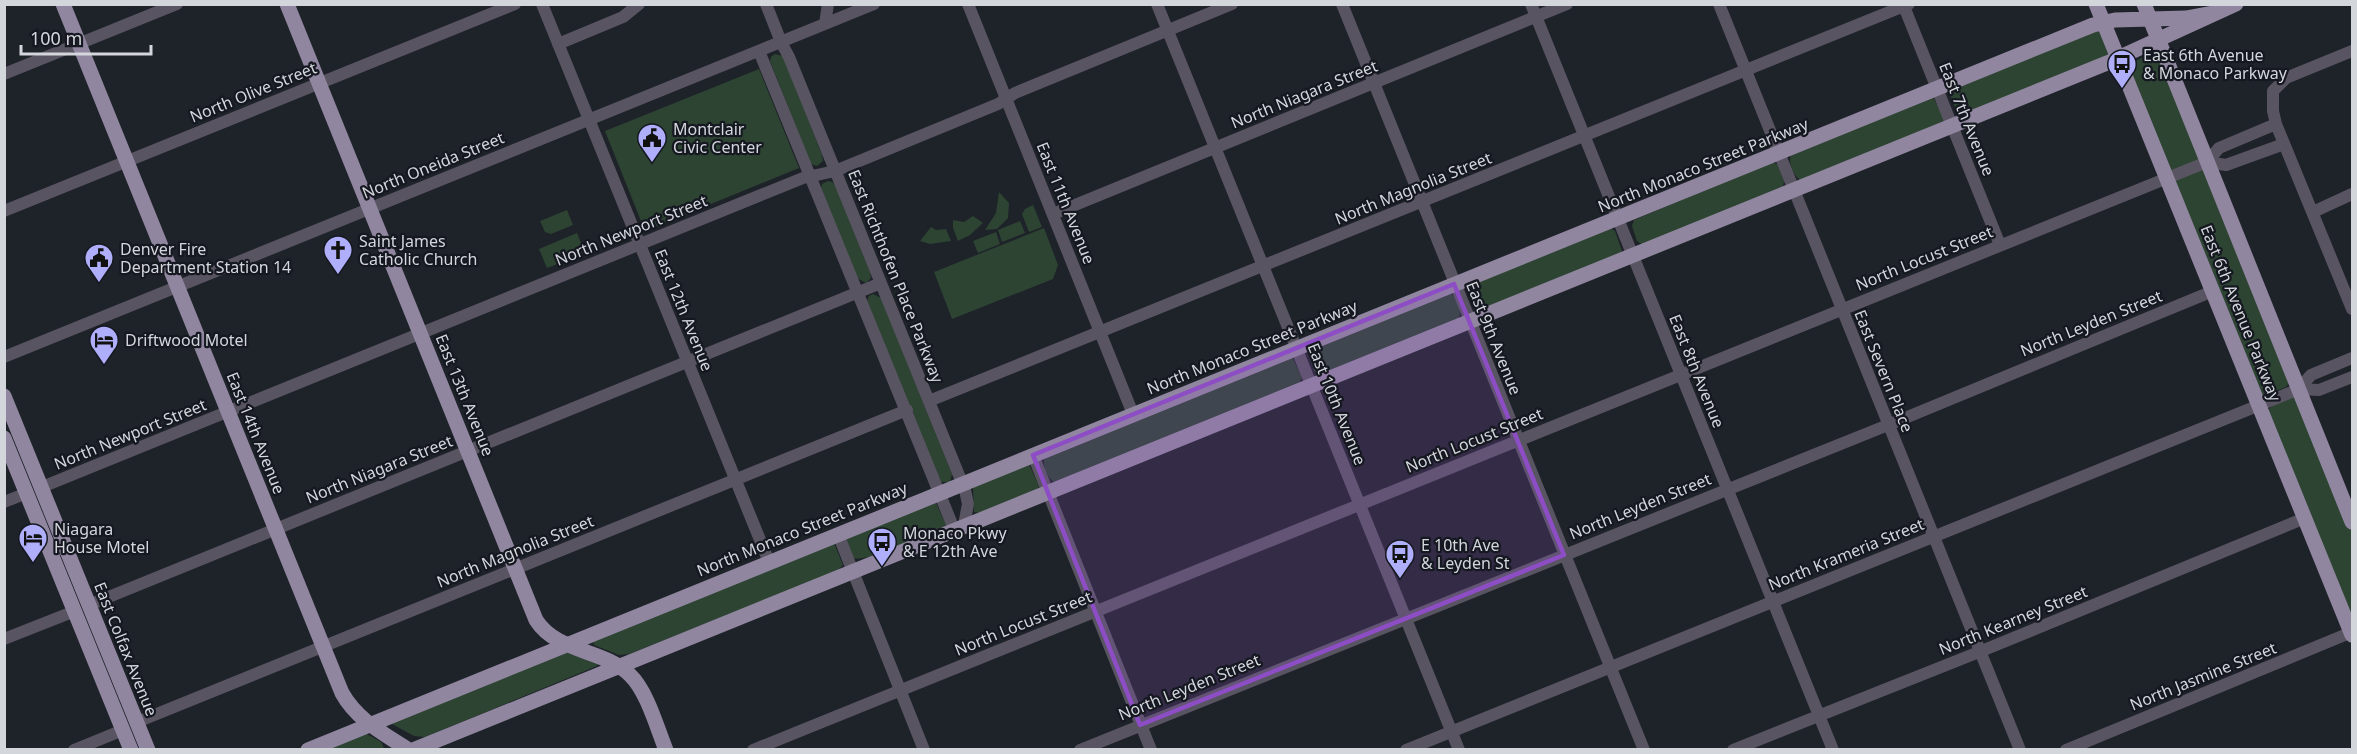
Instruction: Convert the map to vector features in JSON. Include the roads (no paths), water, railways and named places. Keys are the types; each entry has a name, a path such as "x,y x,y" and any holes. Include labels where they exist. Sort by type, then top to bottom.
{"main road":[{"name":"East 14th Avenue","path":"63,4 345,698 357,714 370,725 411,750"},
{"name":"East 13th Avenue","path":"287,4 529,602 543,628 568,645 618,666 628,673 637,683 666,750"},
{"name":"East 6th Avenue Parkway","path":"2096,4 2352,633"},
{"name":"East 6th Avenue Parkway","path":"2144,4 2352,522"},
{"name":"North Monaco Street Parkway","path":"411,750 1952,126 2118,58 2236,4"},
{"name":"North Monaco Street Parkway","path":"308,750 2104,22 2186,18 2218,12"},
{"name":"East Colfax Avenue","path":"4,396 42,487 82,608"},
{"name":"East Colfax Avenue","path":"4,438 27,493 82,608 130,726 148,750"},
{"path":"529,602 543,655"},
{"name":"East Colfax Avenue","path":"130,726 131,750"}],"street":[{"path":"4,74 177,4"},
{"name":"North Olive Street","path":"4,211 515,4"},
{"name":"East 12th Avenue","path":"542,4 769,562"},
{"path":"558,44 623,17 639,4"},
{"name":"East Richthofen Place Parkway","path":"766,4 962,483 968,504 959,527"},
{"path":"825,24 828,4"},
{"name":"North Oneida Street","path":"4,357 874,4"},
{"name":"East 11th Avenue","path":"968,4 1133,414"},
{"name":"East 10th Avenue","path":"1157,4 1459,750"},
{"name":"North Newport Street","path":"42,487 809,176 835,171 998,104 1015,93 1232,4"},
{"name":"East 9th Avenue","path":"1342,4 1644,750"},
{"name":"East 8th Avenue","path":"1532,4 1833,750"},
{"name":"North Niagara Street","path":"1053,214 1567,4"},
{"name":"East Severn Place","path":"1719,4 2020,750"},
{"name":"North Magnolia Street","path":"929,401 1905,5"},
{"name":"East 7th Avenue","path":"1905,5 2000,245"},
{"path":"759,51 940,492 959,527"},
{"path":"2352,51 2286,78 2272,91 2273,111 2283,144 2352,309"},
{"name":"North Locust Street","path":"2207,162 2211,154 2220,148 2276,124"},
{"name":"North Locust Street","path":"753,750 2167,177 2207,162 2226,165 2283,144"},
{"path":"2313,212 2352,194"},
{"name":"North Niagara Street","path":"4,639 881,283"},
{"name":"North Leyden Street","path":"1080,750 1888,425 2213,291"},
{"name":"North Krameria Street","path":"1406,750 2299,389 2311,375 2352,358"},
{"name":"North Krameria Street","path":"2299,389 2313,391 2352,376"},
{"name":"North Magnolia Street","path":"74,750 907,410"},
{"path":"1033,455 1151,750"},
{"path":"4,502 27,493"},
{"name":"North Kearney Street","path":"1733,750 2305,518"},
{"path":"838,534 924,750"},
{"name":"North Jasmine Street","path":"2066,750 2352,633"}],"place":[{"name":"East 6th Avenue & Monaco Parkway","path":"2122,90"},
{"name":"Montclair Civic Center","path":"652,164"},
{"name":"Saint James Catholic Church","path":"338,276"},
{"name":"Denver Fire Department Station 14","path":"99,284"},
{"name":"Driftwood Motel","path":"104,366"},
{"name":"Niagara House Motel","path":"33,564"},
{"name":"Monaco Pkwy & E 12th Ave","path":"882,568"},
{"name":"E 10th Ave & Leyden St","path":"1400,580"}]}
